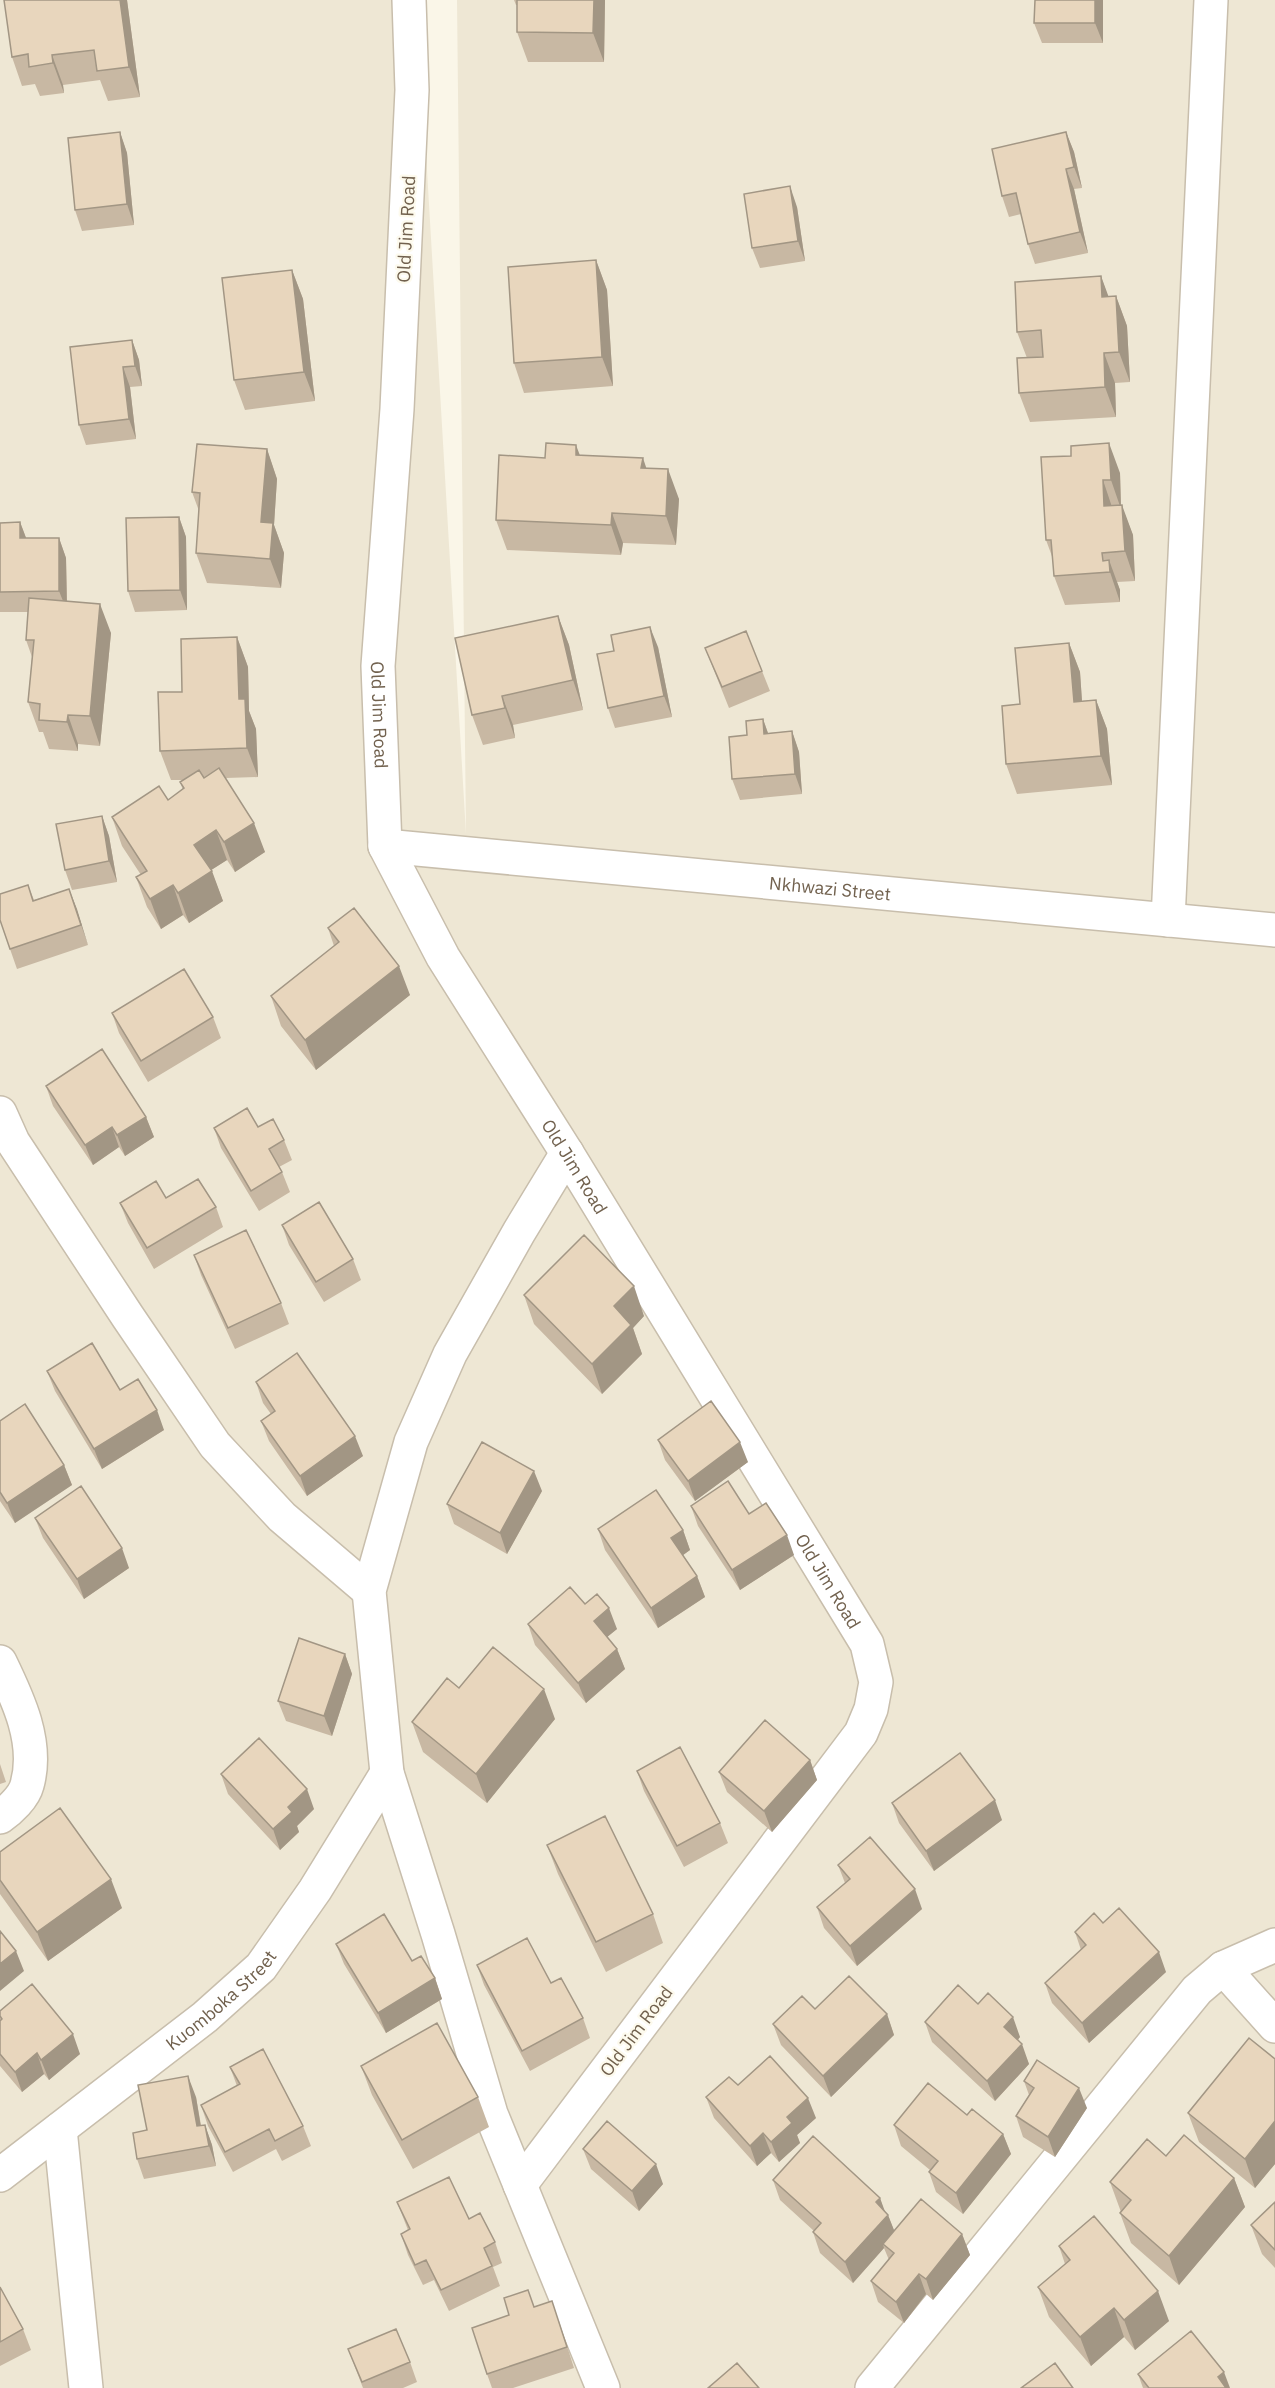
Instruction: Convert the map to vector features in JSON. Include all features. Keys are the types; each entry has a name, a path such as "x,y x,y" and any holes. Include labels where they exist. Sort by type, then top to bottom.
{"street":[{"name":"Old Jim Road","path":"409,0 412,90 398,385 378,666 385,846 443,957 567,1153 867,1644 876,1682 871,1709 861,1733 520,2185"},
{"path":"1168,920 1211,0"},
{"name":"Nkhwazi Street","path":"385,846 1275,930"},
{"path":"0,1113 13,1142 121,1308 215,1445 282,1517 369,1591"},
{"path":"567,1153 519,1232 445,1365 411,1442 369,1591 387,1773 438,1934 491,2114 603,2388"},
{"path":"0,1662 18,1700 30,1750 27,1786 11,1809 0,1817"},
{"name":"Kuomboka Street","path":"1,2173 205,2017 261,1967 315,1890 387,1773"},
{"path":"872,2388 1197,1990 1223,1968 1275,1946"},
{"path":"1223,1968 1275,2026"},
{"path":"60,2129 86,2388"}],"shaded area":[{"path":"0,0 417,0 466,834 457,0 1275,0 1275,2388 0,2388"}],"building":[{"path":"4,0 120,0 129,67 97,71 94,50 52,55 53,63 29,67 28,54 12,57"},
{"path":"517,0 594,0 593,33 517,32"},
{"path":"1035,0 1095,0 1095,23 1034,23"},
{"path":"120,132 127,204 75,210 68,138"},
{"path":"1066,132 1074,167 1066,169 1080,232 1028,244 1016,193 1002,196 992,149"},
{"path":"790,186 798,241 752,248 744,194"},
{"path":"596,260 602,357 514,363 508,267"},
{"path":"292,270 304,372 234,380 222,278"},
{"path":"1101,276 1102,297 1116,296 1119,352 1104,353 1105,387 1019,393 1017,358 1043,357 1041,330 1017,332 1015,282"},
{"path":"132,340 135,366 123,367 129,419 79,425 70,347"},
{"path":"546,443 576,445 576,455 643,458 641,468 668,469 666,516 612,513 611,525 496,520 499,455 545,458"},
{"path":"1109,443 1111,480 1103,480 1104,506 1122,505 1125,551 1102,553 1103,561 1109,560 1110,572 1054,576 1051,540 1046,540 1041,457 1071,456 1071,446"},
{"path":"197,444 267,449 261,522 273,523 270,559 196,553 200,493 192,492"},
{"path":"179,517 180,590 128,591 126,518"},
{"path":"20,522 20,538 59,538 59,591 0,592 0,523"},
{"path":"29,598 100,604 90,716 68,715 67,722 39,720 40,704 28,702 34,640 26,640"},
{"path":"558,616 573,680 502,696 505,708 472,715 455,638"},
{"path":"650,627 664,696 608,708 597,654 614,651 611,635"},
{"path":"746,631 762,671 722,687 705,648"},
{"path":"237,637 239,699 245,699 247,748 160,751 158,692 182,692 181,639"},
{"path":"1069,643 1074,702 1096,700 1101,756 1006,764 1002,706 1020,704 1015,648"},
{"path":"763,719 764,734 792,731 795,774 732,779 729,737 747,735 746,721"},
{"path":"219,768 254,823 224,842 216,830 194,845 212,871 178,893 173,885 150,899 136,877 147,871 112,817 159,786 168,800 184,788 180,782 199,770 204,778"},
{"path":"102,816 109,861 65,870 56,824"},
{"path":"28,885 33,901 69,889 81,925 10,949 0,920 0,894"},
{"path":"354,908 399,966 305,1040 271,996 339,942 328,928"},
{"path":"184,969 213,1017 141,1061 112,1013"},
{"path":"102,1049 146,1117 117,1135 112,1127 85,1145 46,1086"},
{"path":"247,1108 258,1127 273,1119 284,1140 269,1149 282,1172 251,1191 214,1128"},
{"path":"198,1179 216,1207 147,1248 120,1203 156,1181 166,1198"},
{"path":"319,1202 353,1259 316,1282 282,1225"},
{"path":"246,1230 281,1303 228,1328 194,1255"},
{"path":"584,1235 634,1286 614,1306 631,1325 592,1364 524,1295"},
{"path":"92,1343 120,1390 138,1379 157,1410 94,1449 47,1371"},
{"path":"297,1353 355,1436 300,1476 261,1421 275,1411 256,1382"},
{"path":"711,1401 740,1442 688,1481 658,1440"},
{"path":"25,1404 64,1465 7,1503 0,1492 0,1421"},
{"path":"482,1442 534,1471 500,1533 447,1504"},
{"path":"728,1481 749,1514 766,1503 787,1535 732,1570 691,1506"},
{"path":"81,1486 122,1548 77,1579 35,1518"},
{"path":"656,1490 683,1530 671,1538 697,1576 651,1608 598,1529"},
{"path":"570,1587 585,1604 597,1594 609,1608 594,1621 617,1649 578,1683 528,1624"},
{"path":"299,1638 345,1654 324,1716 278,1701"},
{"path":"493,1647 544,1689 476,1774 412,1722 447,1678 459,1688"},
{"path":"765,1720 810,1760 764,1811 719,1772"},
{"path":"259,1738 307,1789 288,1807 292,1812 273,1829 221,1774"},
{"path":"680,1747 720,1823 677,1846 637,1771"},
{"path":"960,1753 995,1800 926,1851 892,1803"},
{"path":"60,1808 111,1879 37,1932 0,1880 0,1852"},
{"path":"605,1816 653,1914 596,1942 547,1845"},
{"path":"870,1837 915,1889 850,1946 817,1907 850,1879 838,1865"},
{"path":"1119,1908 1159,1952 1082,2023 1045,1983 1086,1945 1075,1932 1094,1913 1103,1923"},
{"path":"384,1914 412,1961 421,1956 435,1978 378,2013 336,1944"},
{"path":"0,1931 16,1951 0,1964"},
{"path":"527,1938 551,1983 561,1978 583,2018 522,2051 477,1965"},
{"path":"849,1976 887,2014 823,2076 773,2024 802,1996 815,2009"},
{"path":"32,1984 73,2034 41,2060 37,2053 15,2072 0,2054 0,2021 2,2019 0,2011"},
{"path":"958,1985 978,2004 988,1993 1013,2017 1004,2027 1022,2044 987,2081 925,2022"},
{"path":"437,2023 478,2097 402,2140 361,2066"},
{"path":"1249,2038 1275,2059 1275,2121 1245,2159 1188,2113"},
{"path":"263,2049 303,2126 275,2141 269,2129 225,2152 201,2105 240,2084 230,2067"},
{"path":"770,2056 808,2098 787,2117 792,2123 771,2142 763,2133 750,2146 706,2097 729,2077 738,2085"},
{"path":"1037,2060 1079,2088 1048,2137 1016,2116 1034,2088 1024,2081"},
{"path":"188,2076 197,2126 205,2125 209,2146 137,2159 133,2133 147,2130 138,2085"},
{"path":"928,2083 967,2115 972,2109 1003,2134 956,2193 929,2172 938,2161 894,2125"},
{"path":"607,2121 656,2164 632,2191 583,2149"},
{"path":"1184,2135 1234,2178 1169,2256 1120,2213 1131,2200 1110,2182 1147,2139 1166,2156"},
{"path":"813,2136 880,2198 876,2202 888,2215 845,2262 813,2232 821,2223 773,2180"},
{"path":"449,2177 469,2219 480,2213 495,2242 484,2248 492,2266 441,2290 426,2260 415,2265 401,2234 410,2229 397,2202"},
{"path":"921,2199 962,2234 926,2279 919,2274 896,2302 871,2281 894,2253 883,2244"},
{"path":"1275,2202 1275,2250 1251,2225"},
{"path":"1094,2216 1158,2291 1124,2320 1114,2308 1080,2337 1038,2287 1070,2260 1059,2246"},
{"path":"0,2287 23,2329 0,2342"},
{"path":"528,2290 534,2307 552,2301 567,2347 487,2374 472,2328 509,2315 504,2298"},
{"path":"396,2329 410,2362 362,2382 348,2349"},
{"path":"1191,2331 1224,2372 1218,2377 1226,2388 1149,2388 1138,2374"},
{"path":"737,2363 759,2388 708,2388"},
{"path":"1055,2363 1073,2388 1021,2388"}]}
